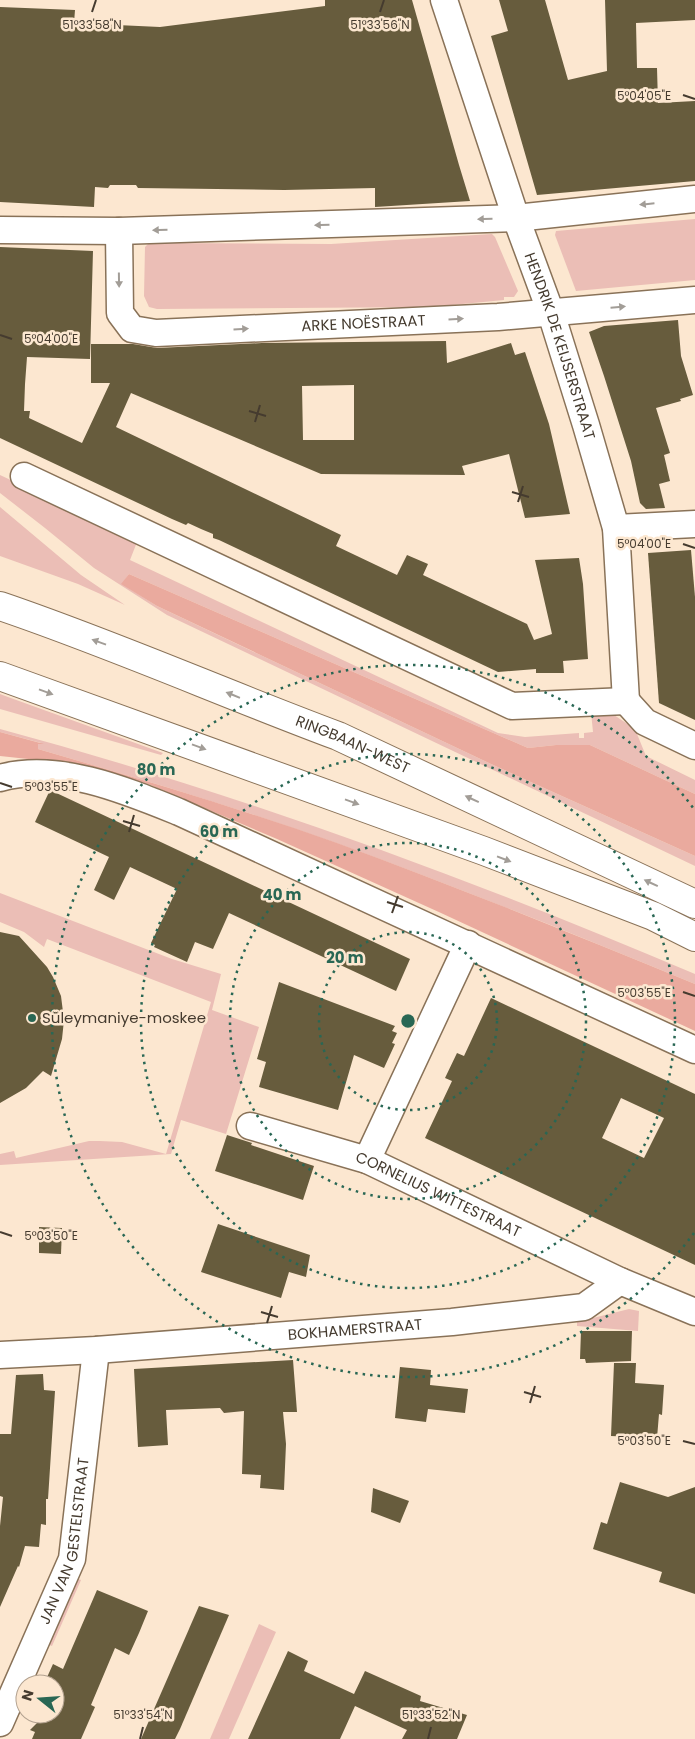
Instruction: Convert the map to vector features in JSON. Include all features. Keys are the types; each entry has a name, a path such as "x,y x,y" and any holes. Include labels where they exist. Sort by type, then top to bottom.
{"main road":[{"name":"RINGBAAN-WEST","path":"0,606 145,659 278,714 338,736 695,904"},
{"path":"0,676 475,847 653,916 695,937"}],"street":[{"name":"HENDRIK DE KEIJSERSTRAAT","path":"444,0 516,218 551,313 616,528 626,701"},
{"path":"0,230 119,232 516,218 695,199"},
{"name":"ARKE NOËSTRAAT","path":"119,232 120,313 132,329 156,333 551,313 695,300"},
{"path":"24,476 512,706 626,701 645,722 695,746"},
{"path":"616,528 695,524"},
{"path":"0,778 14,774 47,774 96,781 128,791 179,812 468,944 695,1050"},
{"path":"367,1160 468,944"},
{"name":"CORNELIUS WITTESTRAAT","path":"250,1126 367,1160 620,1281"},
{"path":"620,1281 695,1312"},
{"name":"BOKHAMERSTRAAT","path":"0,1355 96,1350 452,1322 584,1307 620,1281"},
{"name":"JAN VAN GESTELSTRAAT","path":"0,1723 72,1559 96,1350"}],"shaded area":[{"path":"695,219 695,280 576,291 555,235 556,231"},
{"path":"492,234 518,291 514,297 504,297 504,300 431,307 157,309 149,307 144,296 145,247 149,243 331,244"},
{"path":"0,475 136,539 137,542 130,560 498,733 525,737 579,733 579,738 584,738 584,733 593,732 591,712 614,715 635,729 646,756 695,780 695,794 590,745 556,745 528,748 129,574 122,584 157,606 491,764 695,856 695,866 167,615 94,568 0,493"},
{"path":"0,507 81,575 125,605 78,584 0,556"},
{"path":"129,574 528,748 556,745 590,745 695,794 695,856 491,764 157,606 121,584"},
{"path":"0,694 163,753 161,755 0,709"},
{"path":"0,729 177,781 352,839 524,904 695,974 695,984 516,912 336,843 188,794 38,749 38,744 41,743 0,732"},
{"path":"0,732 44,744 38,744 38,749 188,794 337,843 695,984 695,1031 441,913 277,839 148,784 100,770 56,762 0,756"},
{"path":"0,893 172,959 221,974 212,1010 259,1027 226,1134 181,1120 171,1154 0,1165 0,1154 14,1151 16,1158 89,1141 122,1142 166,1154 211,1002 47,939 44,947 24,932 0,922"},
{"path":"629,1309 639,1311 638,1331 577,1326 577,1322"},
{"path":"73,1577 81,1580 52,1646 44,1643"},
{"path":"259,1624 276,1632 229,1739 210,1739"}],"building":[{"path":"325,0 412,0 470,201 375,207 375,188 284,190 138,188 136,185 110,185 108,188 95,187 94,207 0,202 0,7 75,10 74,23 160,27 325,6"},
{"path":"499,0 545,0 568,80 607,71 605,0 695,0 695,20 636,23 637,68 657,68 658,103 695,101 695,181 537,195 491,36 508,31"},
{"path":"0,247 93,251 90,359 27,357 25,384 24,411 30,411 29,418 82,443 110,383 91,383 91,344 133,344 157,348 262,343 446,341 447,363 511,343 515,355 525,352 549,424 570,514 525,518 509,454 462,466 465,475 321,474 131,393 116,427 341,535 336,546 397,575 407,555 428,564 423,575 527,624 534,640 552,634 535,560 579,558 583,584 588,659 563,661 564,673 536,673 536,669 498,672 213,538 213,534 188,523 186,525 172,519 0,438","holes":["354,385 354,440 303,440 302,386"]},
{"path":"678,320 681,356 693,395 680,399 681,401 656,408 670,453 664,455 670,481 659,484 665,508 646,509 640,503 631,461 589,332 604,326"},
{"path":"691,550 695,597 695,720 659,703 648,553"},
{"path":"50,790 410,959 396,991 229,913 213,949 195,942 187,962 154,947 155,945 151,943 177,889 130,867 114,900 94,890 109,857 35,822"},
{"name":"Süleymaniye-moskee","path":"0,932 19,936 47,967 61,996 64,1020 62,1039 51,1076 43,1071 26,1088 0,1103"},
{"path":"279,982 395,1026 392,1031 397,1033 392,1043 395,1044 384,1068 354,1055 338,1110 259,1087 266,1062 257,1059"},
{"path":"491,998 695,1094 695,1265 425,1138 452,1081 445,1078 457,1053 464,1056","holes":["621,1098 664,1118 644,1158 602,1138"]},
{"path":"227,1135 314,1166 303,1200 215,1171"},
{"path":"218,1224 310,1255 306,1277 289,1272 281,1298 201,1272"},
{"path":"39,1227 62,1228 61,1254 39,1253"},
{"path":"581,1331 632,1331 631,1361 586,1363 585,1359 580,1359"},
{"path":"293,1360 297,1412 283,1412 286,1444 284,1490 260,1488 261,1475 242,1474 244,1411 224,1413 220,1408 166,1410 168,1445 138,1447 134,1369"},
{"path":"614,1363 636,1363 635,1383 664,1385 662,1415 659,1414 657,1438 611,1436"},
{"path":"400,1367 431,1370 430,1385 468,1389 465,1413 428,1409 426,1422 395,1418"},
{"path":"43,1374 44,1390 55,1391 48,1499 46,1499 46,1525 41,1524 39,1547 25,1546 19,1567 0,1607 0,1526 3,1497 0,1496 0,1434 11,1434 16,1375"},
{"path":"620,1482 668,1497 695,1487 695,1594 659,1582 662,1572 593,1549 601,1522 607,1524"},
{"path":"373,1488 409,1501 400,1523 371,1512"},
{"path":"97,1590 148,1611 129,1655 115,1648 91,1705 95,1707 81,1739 32,1739 35,1732 30,1730 36,1724 65,1724 65,1674 48,1674 53,1664 63,1669"},
{"path":"199,1606 229,1615 180,1729 175,1739 141,1739"},
{"path":"288,1651 308,1661 304,1671 354,1694 365,1671 421,1696 420,1701 467,1715 457,1739 402,1739 407,1730 355,1706 340,1739 248,1739"}],"place":[{"name":"Süleymaniye-moskee","path":"32,1018"}]}
